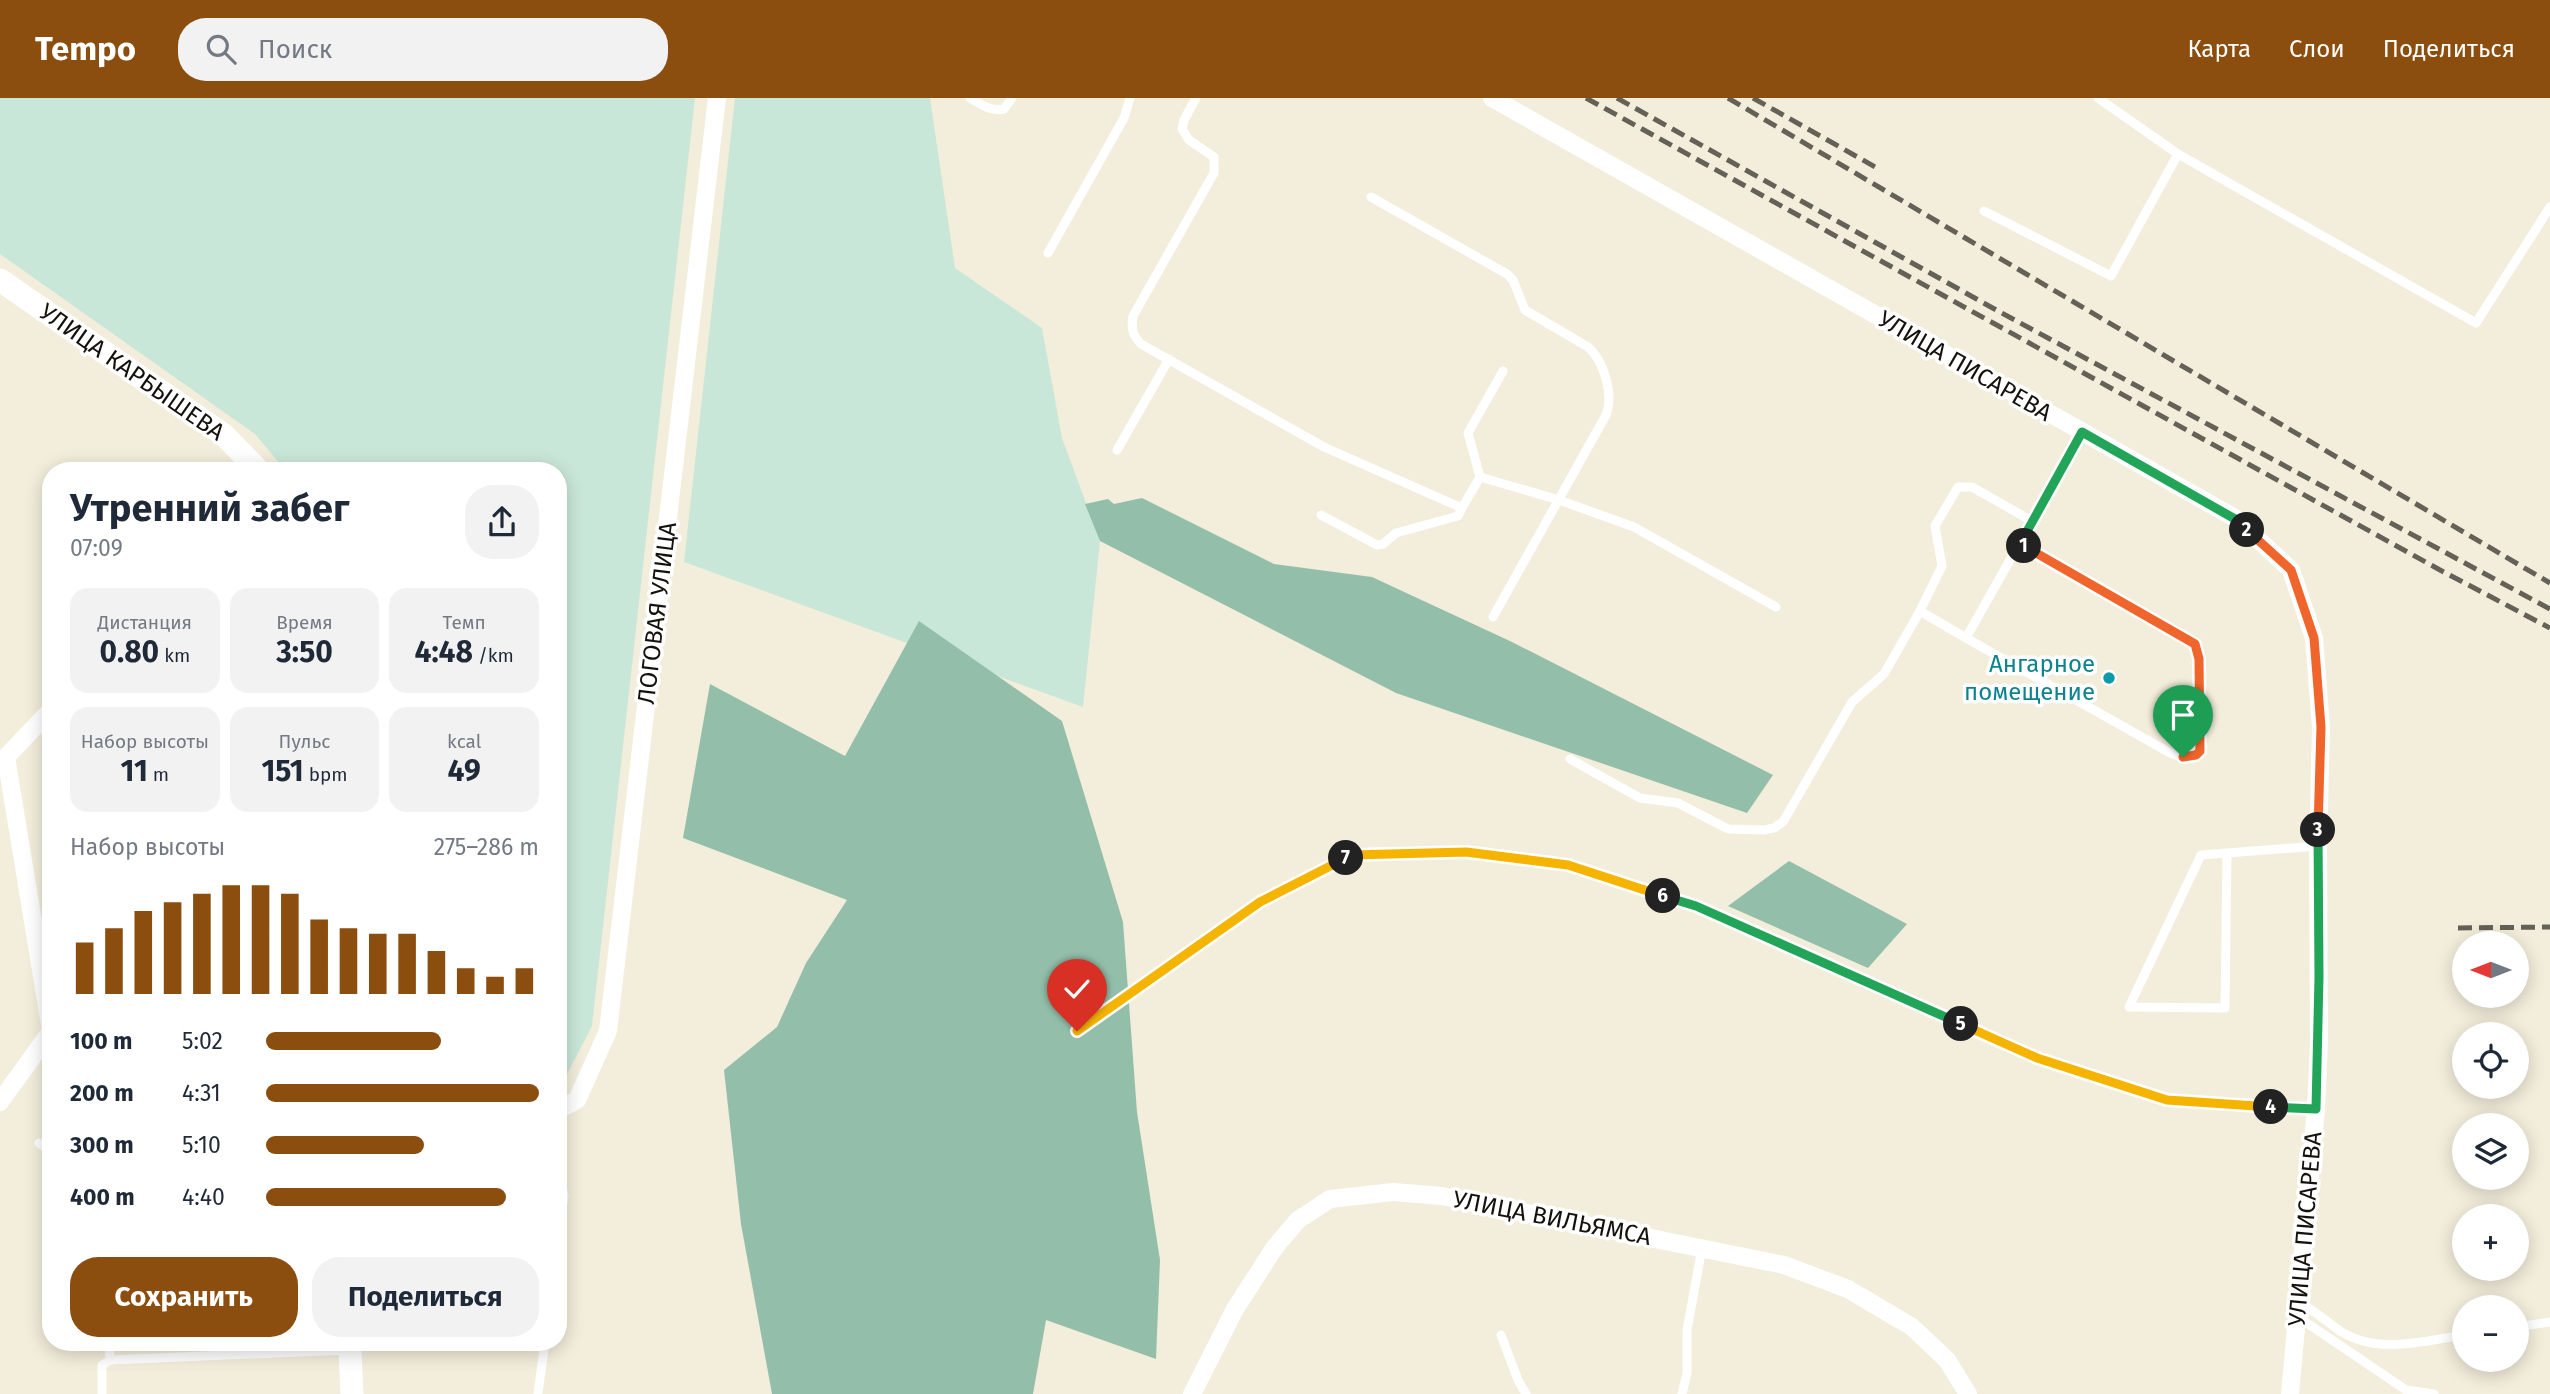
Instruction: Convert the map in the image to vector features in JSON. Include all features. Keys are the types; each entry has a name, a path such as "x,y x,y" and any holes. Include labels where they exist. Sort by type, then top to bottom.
{"street":[{"name":"ЛОГОВАЯ УЛИЦА","path":"567,1105 577,1100 608,1031 717,98"},
{"name":"УЛИЦА ПИСАРЕВА","path":"1492,98 2235,519 2291,570 2314,638 2321,727 2316,1109 2290,1394"},
{"name":"УЛИЦА КАРБЫШЕВА","path":"0,280 224,435 250,462"},
{"path":"42,719 2,759 42,981"},
{"path":"0,1101 42,1043"},
{"name":"УЛИЦА ВИЛЬЯМСА","path":"1192,1394 1235,1308 1275,1247 1298,1220 1330,1199 1392,1192 1442,1196 1784,1265 1848,1289 1912,1327 1947,1360 1968,1394"},
{"path":"351,1351 352,1394"}],"lane":[{"path":"970,98 989,109 997,110 1004,109 1012,98"},
{"path":"1048,253 1124,118 1130,98"},
{"path":"1196,98 1182,129 1189,140 1214,157 1214,173 1133,316 1134,336 1141,344 1324,447 1462,508"},
{"path":"2098,98 2178,154 2476,323 2550,207"},
{"path":"1984,211 2111,276 2178,154"},
{"path":"1371,197 1507,274 1513,280 1525,310 1596,354 1608,391 1609,408 1493,617"},
{"path":"1117,450 1169,359"},
{"path":"1321,515 1377,545 1383,544 1396,533 1458,516 1480,477 1468,433 1503,371"},
{"path":"1966,638 2082,432"},
{"path":"1480,477 1559,500 1634,527 1776,607"},
{"path":"1570,759 1640,798 1678,803 1728,829 1774,828 1783,822 1791,811 1852,702 1884,674 1920,611 1942,566 1935,526 1958,486 1972,487 2032,521"},
{"path":"1920,611 2172,754 2189,757 2196,755 2200,751 2199,659 2195,644 2020,544"},
{"path":"2227,853 2225,1008 2129,1007 2202,855 2227,853 2318,846"},
{"path":"1077,1031 1260,902 1352,855 1466,852 1568,865 1696,906 2037,1058 2167,1100 2316,1109"},
{"path":"1682,1394 1687,1373 1687,1329 1702,1248"},
{"path":"2299,1310 2321,1314 2340,1331 2374,1345 2391,1346 2452,1337"},
{"path":"2299,1310 2406,1390 2434,1394"},
{"path":"2529,1325 2550,1322"},
{"path":"1501,1335 1526,1394"},
{"path":"110,1351 110,1360"},
{"path":"102,1394 102,1365 110,1360 265,1351"},
{"path":"538,1393 544,1351"}],"green space":[{"path":"0,98 695,98 592,1026 567,1074 567,462 278,462 255,434 0,254"},
{"path":"735,98 930,98 955,268 1042,328 1062,438 1100,541 1083,707 684,562"},
{"path":"1142,498 1274,564 1372,577 1512,642 1773,775 1747,813 1396,693 1100,541 1085,504 1108,499 1114,504"},
{"path":"919,621 1062,721 1123,922 1137,1112 1160,1260 1156,1359 1046,1320 1033,1394 772,1394 741,1224 724,1070 777,1027 806,963 847,900 683,838 710,684 845,756"},
{"path":"1789,861 1907,924 1868,968 1728,906"}],"railway":[{"path":"1586,98 2440,570 2550,628"},
{"path":"1617,98 1998,311 2550,609"},
{"path":"1728,98 2550,583"},
{"path":"1753,98 1877,168"},
{"path":"2458,928 2550,927"}],"place":[{"name":"Ангарное помещение","path":"2109,678"}],"route":[{"path":"1077,1031 1260,902 1352,855 1466,852 1568,865 1696,906 2037,1058 2167,1100 2316,1109 2319,1042 2318,846 2321,727 2314,638 2291,570 2235,519 2082,432 2020,544 2195,644 2199,659 2200,751 2196,755 2183,757"}]}
